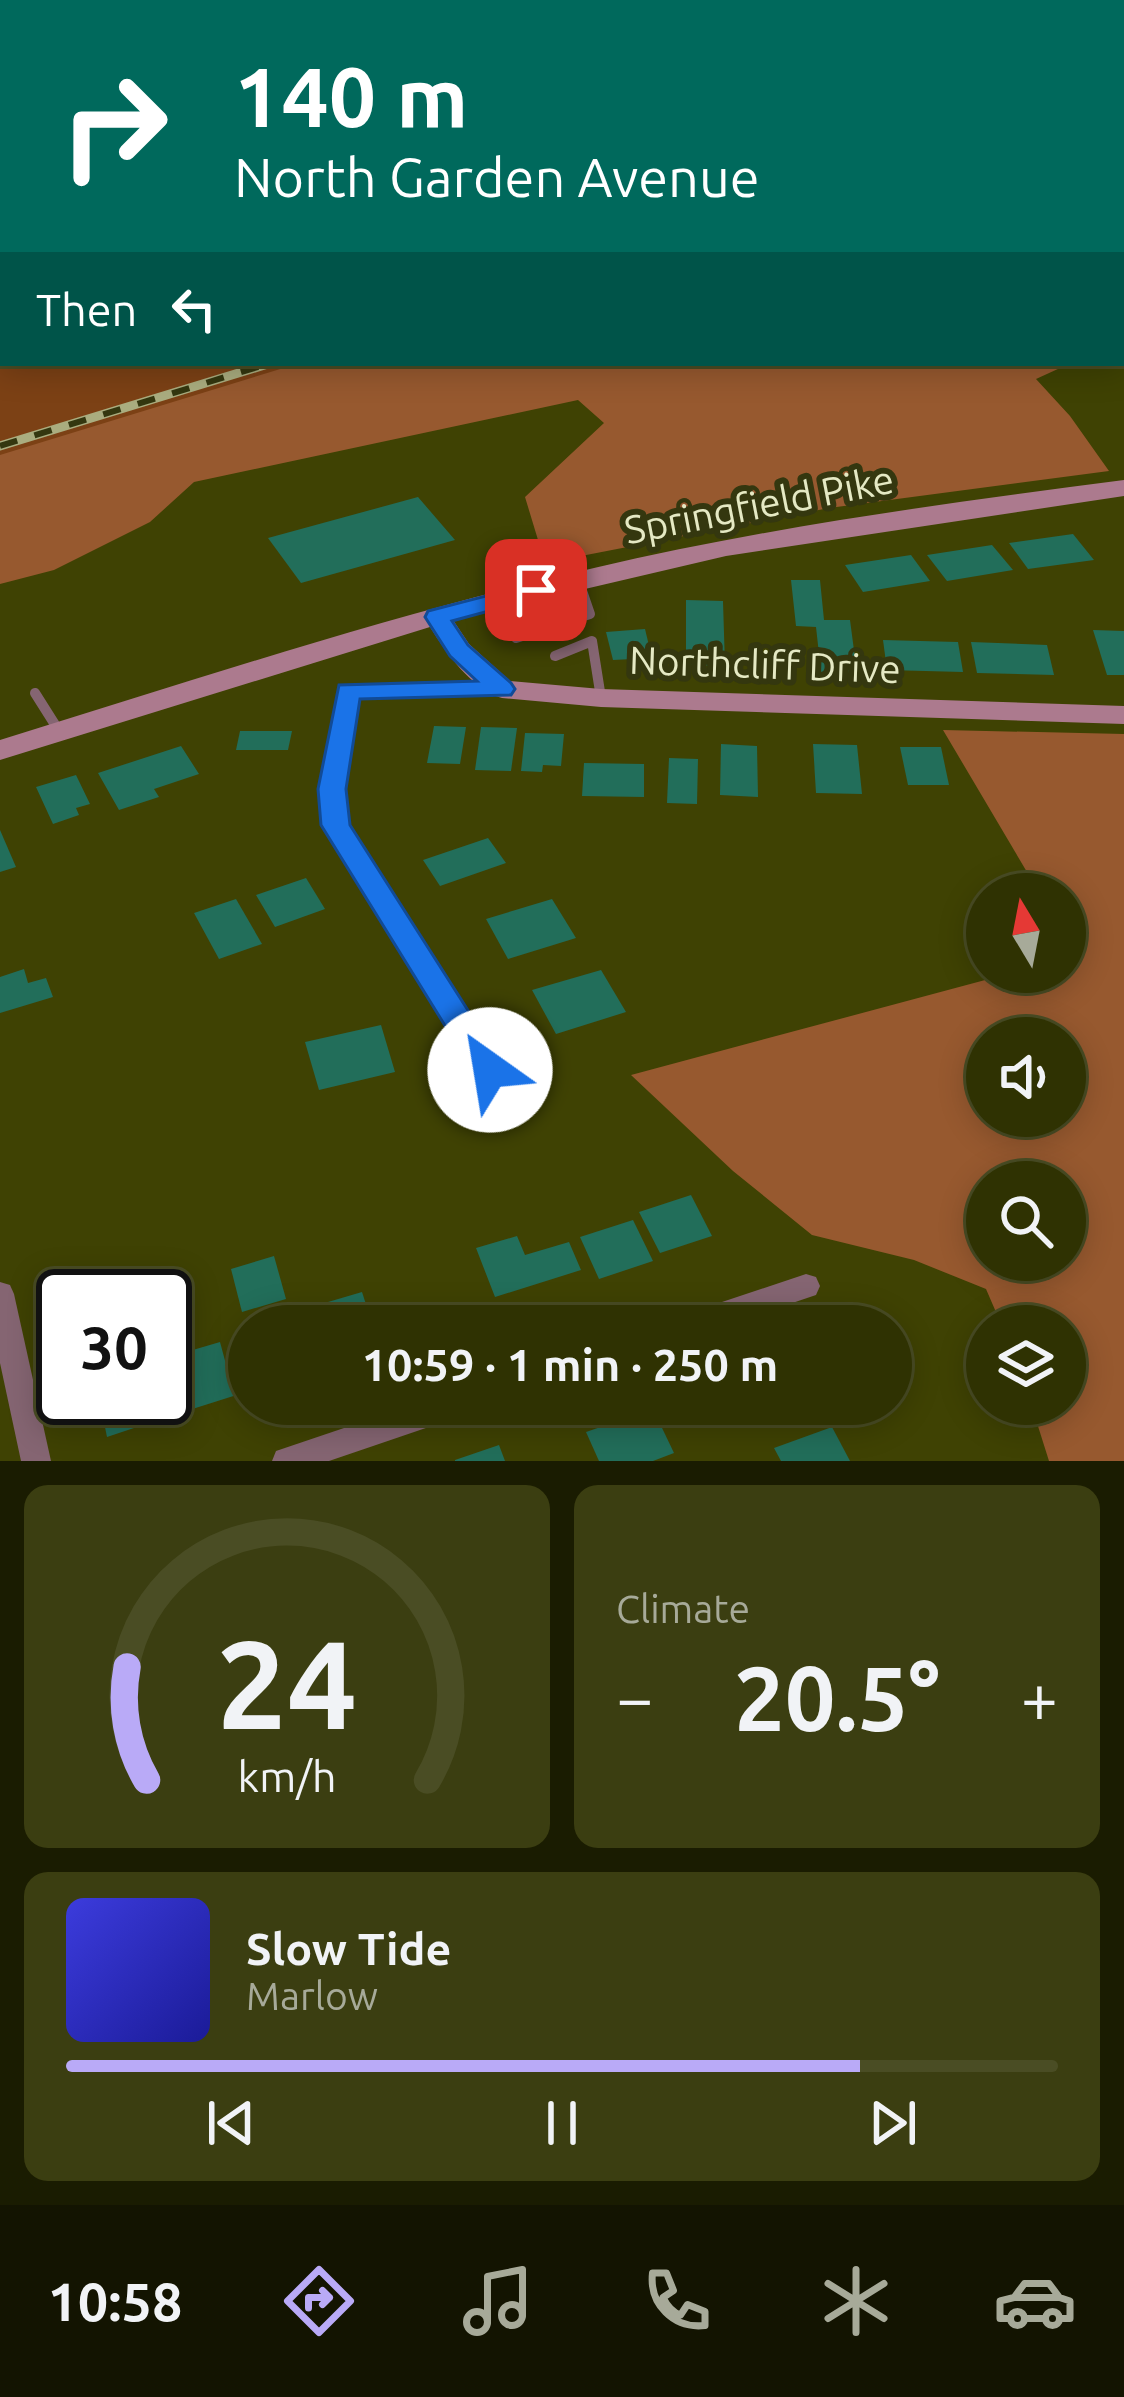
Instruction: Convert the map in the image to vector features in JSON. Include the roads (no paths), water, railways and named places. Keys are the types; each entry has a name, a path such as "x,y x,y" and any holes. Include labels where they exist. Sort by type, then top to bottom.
{"main road":[{"name":"Springfield Pike","path":"0,750 578,579 824,529 1124,488"},
{"path":"437,617 459,650 502,689"},
{"name":"Northcliff Drive","path":"502,689 601,698 1124,715"}],"street":[{"path":"490,1070 336,825 331,808 348,691 502,689"},
{"path":"749,1305 806,1286"},
{"path":"0,1294 36,1461"},
{"path":"286,1461 393,1425"}],"lane":[{"path":"578,579 590,614 601,698"},
{"path":"516,638 590,614"},
{"path":"555,656 592,641"},
{"path":"35,693 60,732"}],"railway":[{"path":"0,446 261,366"}]}
